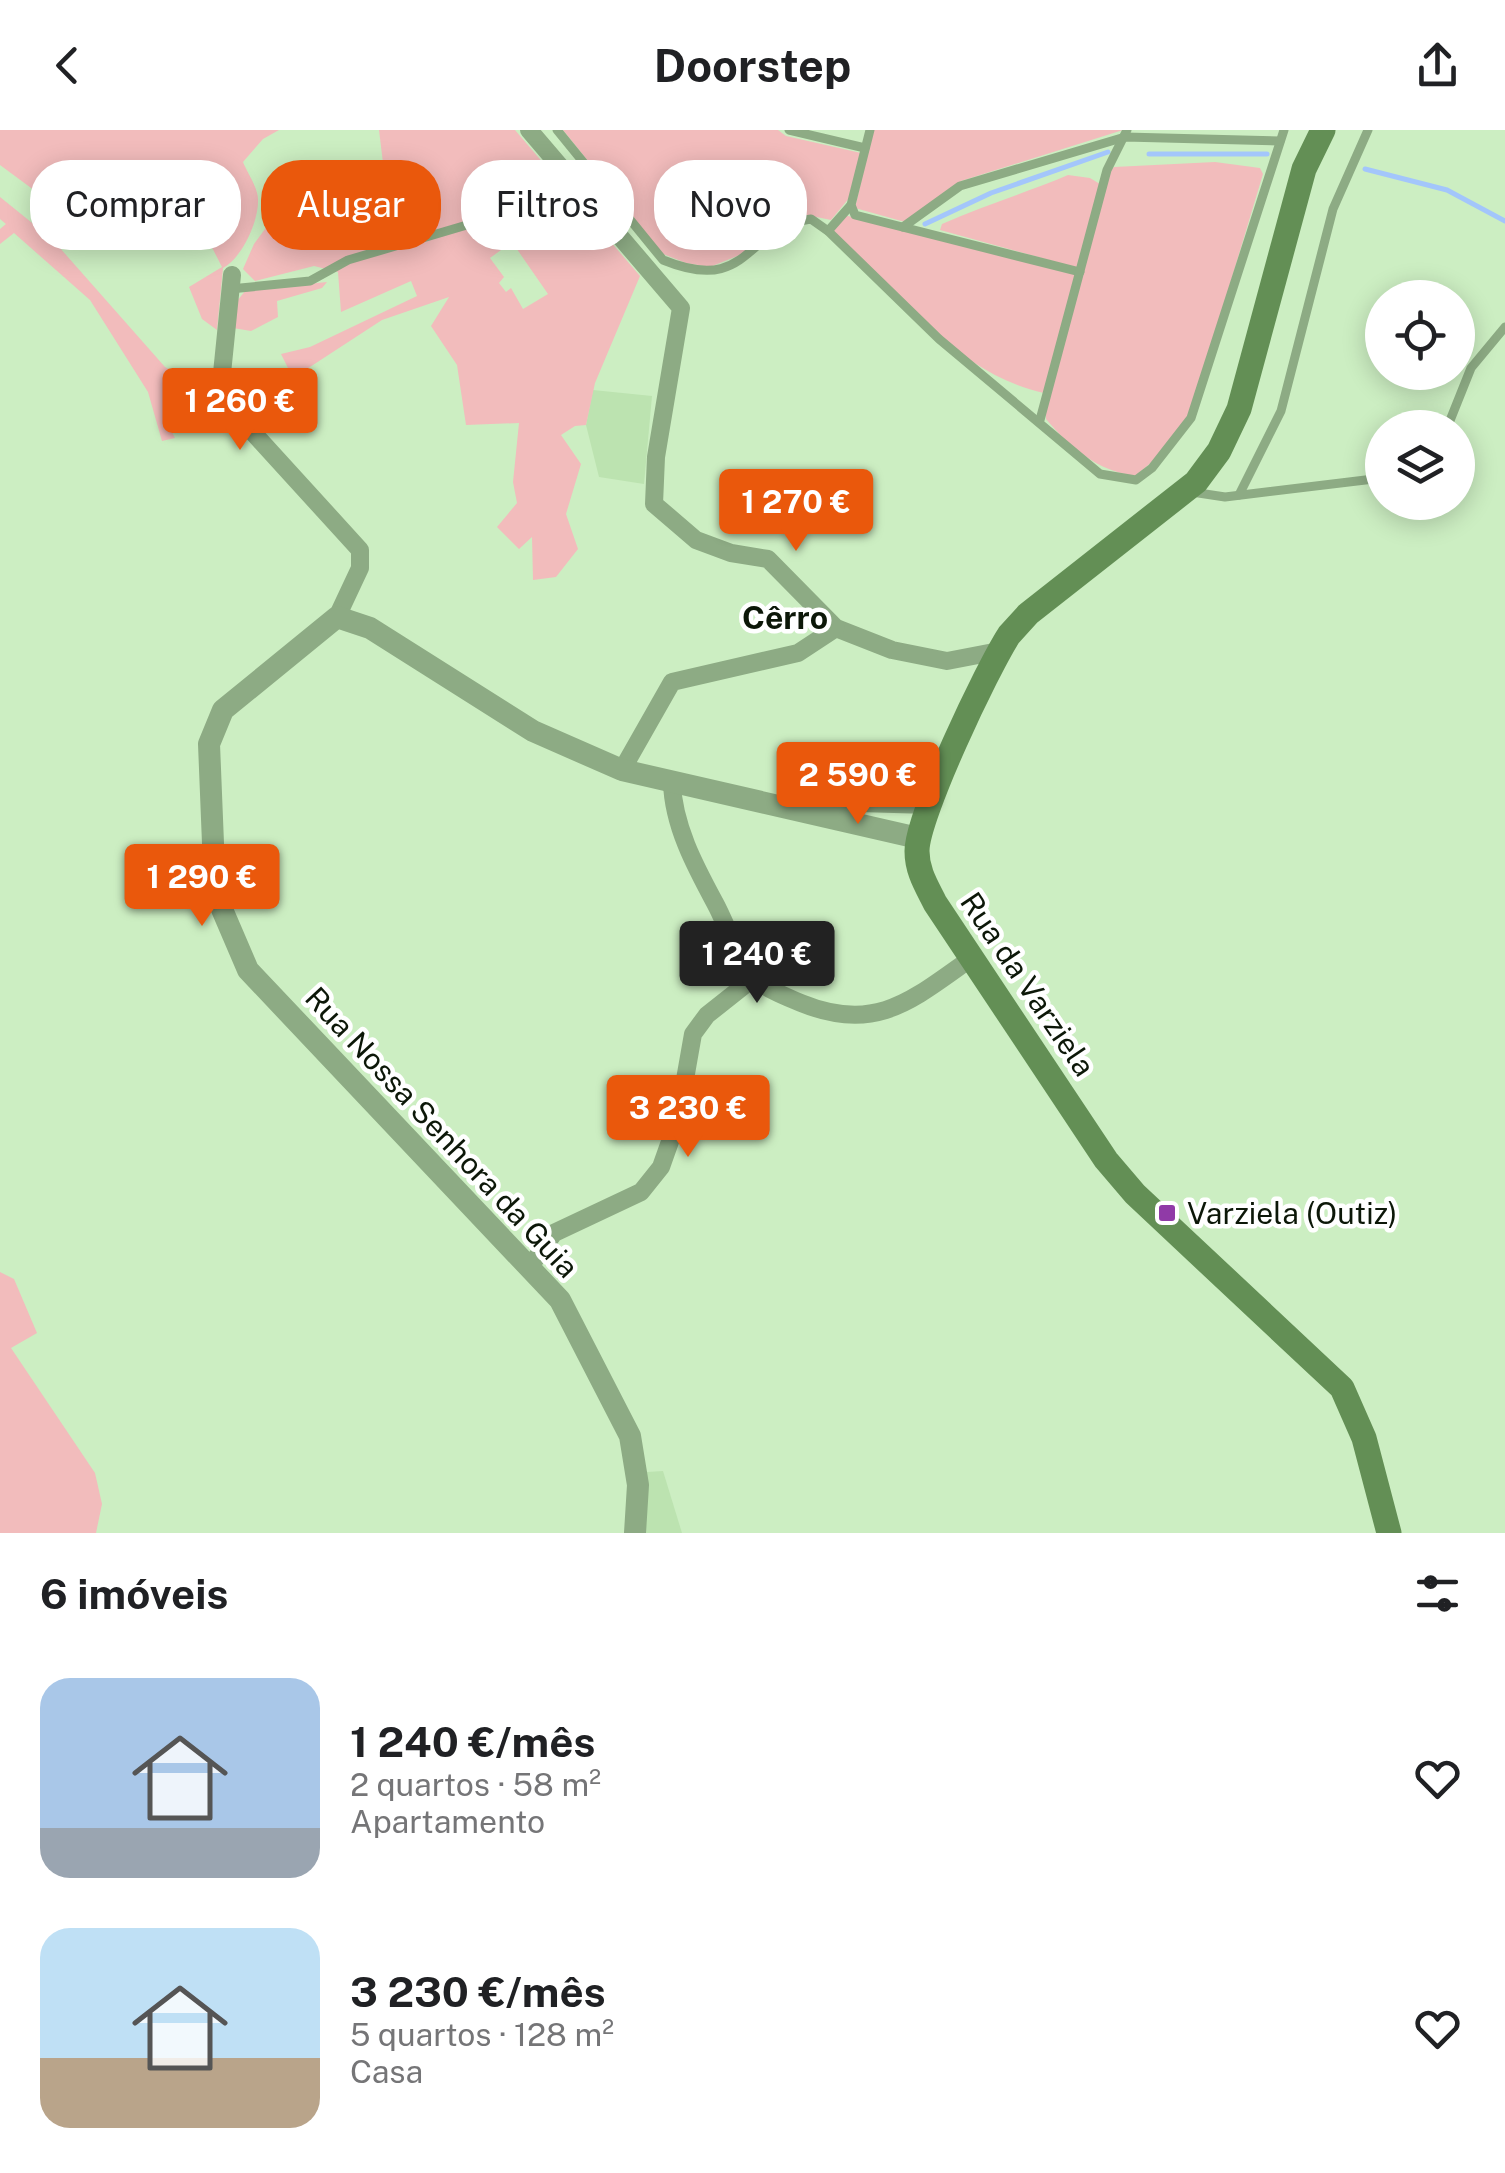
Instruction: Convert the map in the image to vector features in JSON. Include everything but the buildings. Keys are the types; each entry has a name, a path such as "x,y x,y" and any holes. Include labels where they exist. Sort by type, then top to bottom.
{"main road":[{"path":"918,838 998,651 1028,614 1184,491 1220,451 1239,409 1300,182 1322,130"},
{"name":"Rua da Varziela","path":"918,838 920,874 1106,1160 1135,1194 1342,1388 1364,1438 1389,1533"}],"street":[{"path":"529,130 681,308 656,457 654,504 696,540 731,553 768,559 836,628 892,650 947,661 998,651"},
{"path":"231,282 221,383 248,427 360,550 360,568 337,616 370,628 533,731 622,770 918,838"},
{"name":"Rua Nossa Senhora da Guia","path":"337,616 224,710 209,744 214,893 248,970 560,1300 630,1436 638,1485 635,1533"},
{"path":"622,770 672,682 798,653 836,628"},
{"path":"672,782 672,804 694,864 755,977 785,996 824,1012 855,1018 930,989 972,956"},
{"path":"771,807 777,801 930,806"},
{"path":"530,1265 554,1233 640,1192 660,1167 678,1119 693,1034 707,1015 755,977"}],"lane":[{"path":"556,130 663,260 686,270 712,273 741,262 775,233 811,219 940,339 1100,474 1136,480 1152,468 1192,418 1284,130"},
{"path":"789,130 865,148"},
{"path":"828,231 850,204 870,130"},
{"path":"1240,495 1281,412 1333,209 1368,130"},
{"path":"1040,420 1107,170 1126,133"},
{"path":"903,228 960,186 1126,133 1280,141"},
{"path":"850,204 855,215 1080,272"},
{"path":"231,282 310,281 348,260 461,227"},
{"path":"1454,410 1471,368 1505,327"},
{"path":"1184,491 1240,495 1365,480"}],"shaded area":[{"path":"0,130 279,130 263,139 243,162 256,190 258,208 243,248 230,263 223,268 217,330 202,319 189,287 222,267 213,250 241,250 241,160 30,160 30,187 0,165"},
{"path":"379,130 515,130 541,160 461,160 461,250 501,250 490,258 504,277 499,283 506,292 511,288 523,309 548,294 518,250 618,250 640,276 595,383 586,425 575,426 561,435 581,464 566,514 578,549 556,577 533,580 532,537 519,549 497,527 517,503 513,482 519,423 466,425 457,365 431,326 449,297 382,320 293,378 281,354 310,347 417,296 411,281 341,312 338,272 314,266 255,281 243,269 261,234 261,250 441,250 441,160 383,160"},
{"path":"563,130 778,130 786,136 861,153 850,197 831,220 807,215 807,160 654,160 654,243 634,218 634,160 587,160"},
{"path":"873,130 1123,130 961,181 905,222 855,208"},
{"path":"1215,162 1260,168 1263,174 1191,414 1153,461 1135,476 1109,469 1065,439 1046,419 1046,412 1110,172 1114,167"},
{"path":"1068,175 1090,178 1100,184 1078,268 940,230 942,224 958,217"},
{"path":"0,197 30,221 30,247 14,233 0,244 0,229 6,224 0,219"},
{"path":"844,215 1077,274 1044,393 983,368 929,327 833,232"},
{"path":"33,250 62,250 165,367 208,390 198,422 182,415 168,424 175,438 162,441 148,392 90,300"},
{"path":"660,250 749,250 710,267"},
{"path":"327,282 322,288 277,301 278,317 251,331 233,328 232,307 246,290"},
{"path":"593,390 652,396 644,484 599,477 586,425"},
{"path":"0,1272 14,1279 37,1333 11,1348 95,1473 102,1504 96,1533 0,1533"},
{"path":"663,1471 682,1533 644,1533 647,1472"}],"waterway":[{"path":"925,224 991,193 1108,152"},
{"path":"1149,154 1267,154"},
{"path":"1365,169 1447,190 1505,221"}],"place":[{"name":"Varziela (Outiz)","path":"1167,1213"}],"district":[{"name":"Cêrro","path":"785,617"}]}
